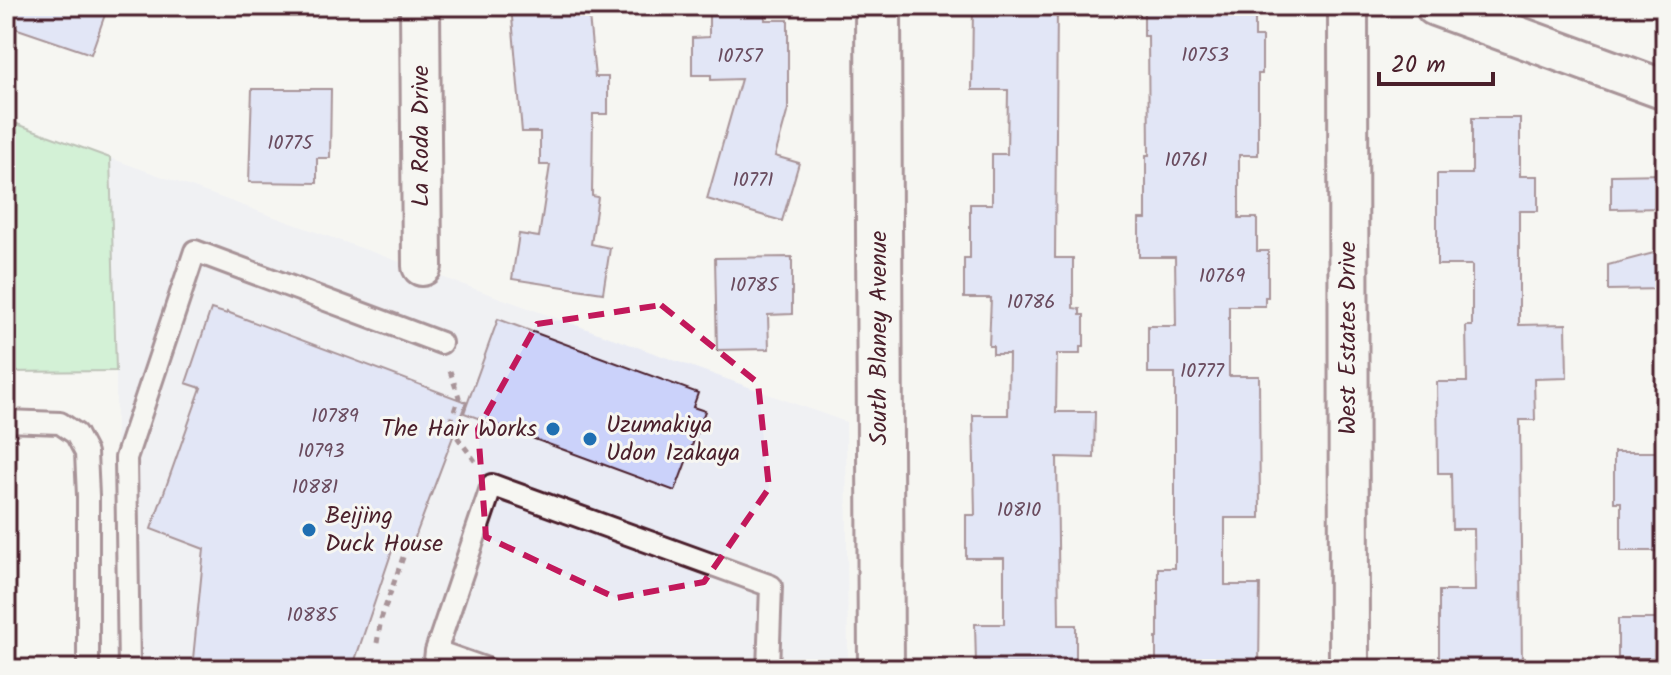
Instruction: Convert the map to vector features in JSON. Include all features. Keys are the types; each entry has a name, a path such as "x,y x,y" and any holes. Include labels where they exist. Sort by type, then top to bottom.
{"street":[{"name":"La Roda Drive","path":"420,6 422,266"},
{"name":"South Blaney Avenue","path":"878,6 881,669"},
{"name":"West Estates Drive","path":"1348,6 1349,669"},
{"path":"1435,6 1665,90"}],"lane":[{"path":"129,669 126,458 195,251 441,343"},
{"path":"6,421 60,423 76,434 86,453 88,669"},
{"path":"487,669 435,660 492,485 771,586 768,669"}],"path":[{"path":"441,343 459,397 448,429 492,485"},
{"path":"377,643 381,619 407,546"}],"highlighted area":[{"path":"661,305 758,383 769,488 704,582 616,598 486,537 478,429 537,324"}],"shaded area":[{"path":"110,158 846,422 848,669 115,669 116,371"}],"green space":[{"path":"6,120 110,158 116,371 6,372"}],"building":[{"path":"6,6 108,6 91,54 6,25"},
{"path":"511,6 588,6 595,77 608,77 608,114 593,114 592,196 598,197 591,244 610,248 603,293 512,279 519,234 539,237 550,165 540,165 540,132 522,132"},
{"path":"709,6 765,6 765,20 788,20 788,109 775,156 799,163 782,221 707,199 741,79 711,80 711,75 692,75 692,38 709,37"},
{"path":"973,6 1057,6 1055,258 1073,258 1073,308 1080,309 1080,315 1084,315 1084,347 1080,347 1080,354 1057,354 1056,412 1095,412 1094,458 1057,457 1059,625 1076,625 1076,662 976,664 975,624 1004,624 1004,558 966,558 966,515 975,515 973,415 1008,415 1009,354 993,354 993,346 989,346 991,298 964,298 964,258 970,258 970,204 992,204 992,154 1007,154 1008,90 972,90"},
{"path":"1144,6 1221,6 1221,11 1238,11 1244,13 1244,18 1255,18 1255,37 1262,37 1262,74 1258,74 1258,155 1239,155 1239,218 1257,218 1257,251 1268,251 1268,297 1265,297 1265,306 1229,306 1229,376 1259,376 1260,518 1225,518 1225,585 1260,585 1259,669 1156,669 1158,568 1175,568 1175,373 1148,373 1148,326 1176,326 1175,257 1139,257 1139,219 1146,219 1146,155 1149,155 1148,36 1144,36"},
{"path":"252,89 331,89 330,158 317,158 317,183 249,182"},
{"path":"1472,118 1520,118 1520,176 1538,176 1538,211 1519,213 1519,325 1566,324 1567,378 1534,379 1535,420 1520,420 1522,669 1439,669 1439,591 1475,591 1474,529 1452,529 1451,473 1438,473 1437,382 1467,382 1466,326 1472,326 1472,265 1437,265 1437,174 1472,174"},
{"path":"1665,174 1665,208 1611,209 1611,175"},
{"path":"1665,250 1665,289 1608,290 1608,265"},
{"path":"792,257 792,314 768,315 769,349 717,350 715,258"},
{"path":"211,309 227,312 466,402 411,548 395,542 352,669 192,669 204,549 151,529 201,388 186,383"},
{"path":"498,319 698,393 693,407 705,411 675,491 464,413"},
{"path":"1614,452 1665,452 1665,551 1621,551 1621,502 1614,502"},
{"path":"1618,619 1665,619 1665,658 1618,658"}],"place":[{"name":"The Hair Works","path":"553,429"},
{"name":"Uzumakiya Udon Izakaya","path":"590,439"},
{"name":"Beijing Duck House","path":"309,530"}]}
